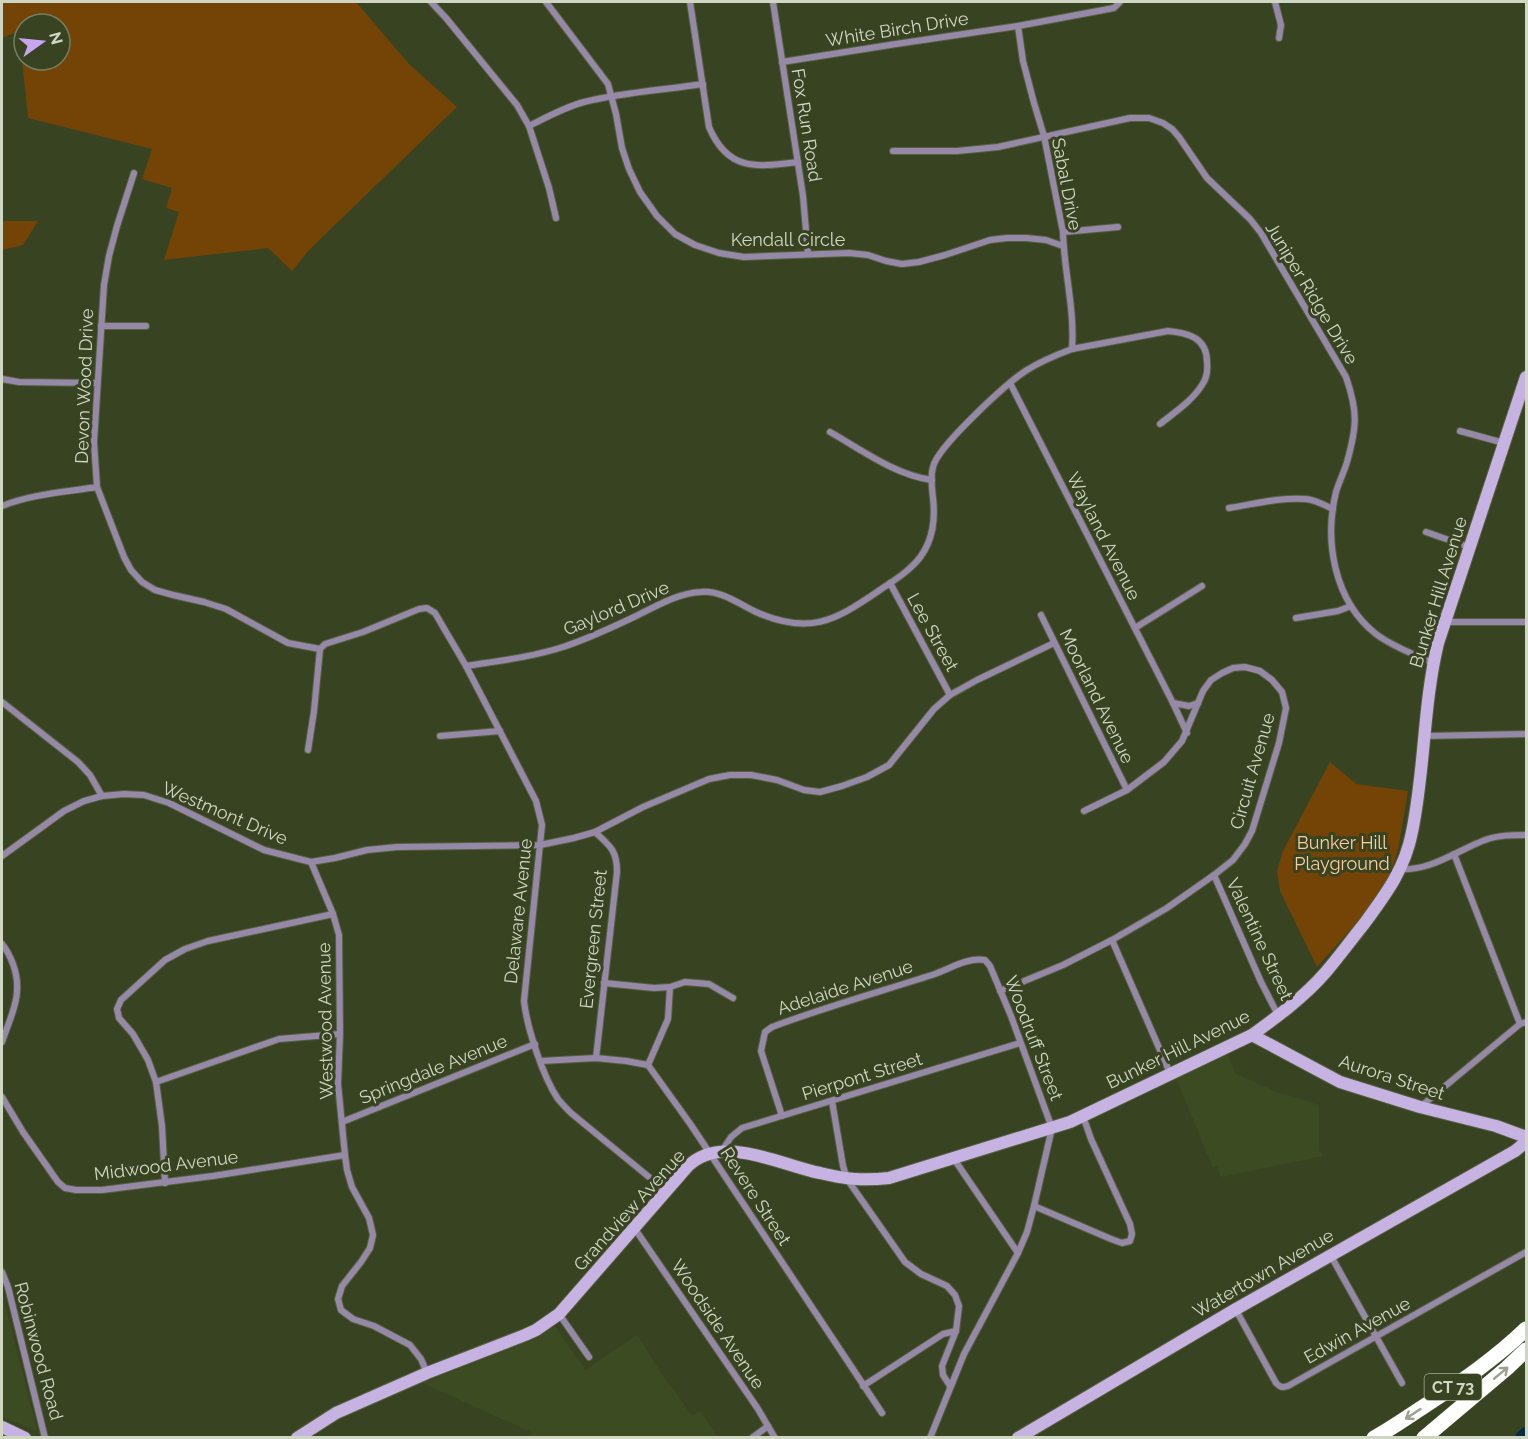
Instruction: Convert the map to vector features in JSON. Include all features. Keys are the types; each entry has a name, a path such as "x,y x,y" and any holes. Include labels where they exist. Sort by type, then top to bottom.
{"highway":[{"name":"CT 73","path":"1374,1437 1402,1421 1474,1372 1527,1329"},
{"name":"CT 73","path":"1424,1437 1527,1350"}],"main road":[{"name":"Bunker Hill Avenue","path":"1052,1128 1083,1116 1252,1035 1279,1016 1324,975 1385,896 1401,869 1412,833 1433,663 1469,547 1527,377"},
{"name":"Aurora Street","path":"1252,1035 1340,1082 1420,1107 1496,1125 1527,1137"},
{"path":"716,1152 743,1153 818,1173 868,1181 889,1178 1052,1128"},
{"name":"Watertown Avenue","path":"1018,1437 1527,1142"},
{"name":"Grandview Avenue","path":"297,1437 336,1413 531,1332 559,1314 691,1163 701,1156 716,1152"},
{"path":"8,1432 25,1437"}],"street":[{"path":"431,2 517,105 529,126 556,218"},
{"name":"Kendall Circle","path":"546,2 608,84 622,148 640,192 657,216 675,234 695,245 719,254 744,257 849,253 868,255 902,264 919,262 990,240 1007,238 1046,240 1063,246"},
{"path":"690,2 709,127 715,142 725,153 743,164 763,166 798,162"},
{"name":"Fox Run Road","path":"773,2 803,196 807,254"},
{"name":"White Birch Drive","path":"782,62 1018,27 1114,8 1120,2"},
{"path":"1275,2 1281,24 1280,38"},
{"name":"Sabal Drive","path":"1018,27 1023,61 1044,136 1062,232 1073,329 1072,349"},
{"path":"529,126 582,102 703,84"},
{"name":"Juniper Ridge Drive","path":"893,152 957,151 998,147 1130,118 1149,118 1163,123 1179,137 1207,178 1261,233 1346,377 1352,395 1356,423 1347,462 1336,491 1330,530 1336,571 1351,606 1364,624 1377,635 1433,663"},
{"name":"Devon Wood Drive","path":"134,173 109,256 104,285 94,442 97,487 124,557 131,570 142,582 155,590 226,609 288,643 320,649"},
{"path":"1062,232 1118,227"},
{"path":"102,326 146,326"},
{"name":"Gaylord Drive","path":"465,666 564,647 672,599 702,592 730,598 772,619 795,624 818,623 847,611 911,568 923,554 932,536 934,519 933,465 954,436 1026,370 1072,349 1168,331 1182,332 1201,342 1207,354 1207,376 1202,386 1160,424"},
{"path":"2,379 20,382 97,383"},
{"name":"Wayland Avenue","path":"1010,383 1187,733"},
{"path":"1460,431 1504,444"},
{"path":"830,432 899,471 916,478 932,480"},
{"path":"2,506 33,497 97,487"},
{"path":"1229,508 1288,499 1307,499 1333,509"},
{"path":"1426,532 1469,547"},
{"name":"Lee Street","path":"890,583 950,695"},
{"path":"1135,628 1202,586"},
{"path":"1296,618 1338,611 1351,606"},
{"name":"Delaware Avenue","path":"320,649 325,645 419,609 428,608 435,613 536,801 542,825 524,1001 534,1044 551,1087 571,1113 666,1191"},
{"name":"Moorland Avenue","path":"1041,615 1127,790"},
{"path":"1445,622 1527,622"},
{"path":"311,862 367,850 397,847 540,845 574,838 595,832 643,807 709,779 730,775 751,775 777,780 804,790 820,792 842,786 867,777 889,765 934,709 950,695 1054,643"},
{"path":"308,750 320,649"},
{"name":"Circuit Avenue","path":"1000,991 1063,965 1112,940 1167,908 1233,860 1252,831 1279,743 1286,708 1282,692 1260,671 1245,667 1233,668 1211,680 1198,703 1187,733 1164,762 1127,790 1084,811"},
{"path":"2,702 78,762 90,775 102,796"},
{"path":"1173,703 1189,706 1198,703"},
{"path":"441,736 500,731"},
{"path":"1424,736 1527,734"},
{"name":"Westmont Drive","path":"2,856 64,811 84,801 102,796 124,794 144,795 170,803 264,850 311,862"},
{"name":"Evergreen Street","path":"595,832 608,844 617,857 596,1058"},
{"path":"1401,869 1419,868 1484,840 1500,836 1527,835"},
{"path":"1420,1107 1523,1023 1455,854"},
{"name":"Westwood Avenue","path":"311,862 333,914 339,936 338,1084 345,1155 352,1186 369,1218 373,1235 370,1248 342,1286 338,1299 341,1310 353,1319 374,1326 410,1345 428,1373"},
{"name":"Valentine Street","path":"1214,875 1256,971 1279,1016"},
{"path":"165,1183 162,1126 156,1082 148,1060 133,1034 119,1018 117,1009 121,1000 165,960 185,949 208,941 333,914"},
{"path":"1112,940 1170,1074"},
{"path":"2,944 14,967 18,983 17,999 2,1042"},
{"name":"Woodruff Street","path":"986,960 1052,1128"},
{"name":"Adelaide Avenue","path":"782,1116 761,1051 765,1032 772,1027 854,998 934,974 968,961 986,960"},
{"path":"604,983 654,988 670,987 685,982 709,984 733,998"},
{"path":"541,1061 596,1058 648,1065 668,1019 670,987"},
{"path":"156,1082 279,1039 340,1034"},
{"name":"Pierpont Street","path":"716,1152 741,1128 1020,1043"},
{"name":"Springdale Avenue","path":"342,1122 534,1044"},
{"name":"Revere Street","path":"648,1065 716,1152 882,1413"},
{"name":"Midwood Avenue","path":"2,1097 57,1182 65,1188 76,1190 102,1190 165,1183 345,1155"},
{"path":"832,1101 847,1179 905,1262 921,1274 946,1286 955,1295 959,1306 956,1331 942,1366 943,1375 950,1386"},
{"path":"1035,1206 1111,1239 1122,1243 1130,1241 1132,1234 1130,1224 1091,1139 1083,1116"},
{"path":"930,1437 964,1354 1027,1232 1052,1128"},
{"path":"954,1159 1018,1253"},
{"name":"Woodside Avenue","path":"635,1229 775,1437"},
{"name":"Edwin Avenue","path":"1236,1309 1276,1383 1279,1386 1288,1386 1527,1252"},
{"path":"1330,1255 1402,1383"},
{"name":"Robinwood Road","path":"2,1272 45,1437"},
{"path":"559,1314 590,1357"},
{"path":"863,1386 943,1334 956,1331"},
{"path":"752,1437 768,1426"}],"shaded area":[{"path":"1227,1053 1236,1074 1284,1095 1319,1105 1319,1150 1323,1156 1221,1177 1217,1165 1213,1168 1176,1078"},
{"path":"2,1293 37,1429 36,1431 2,1417"},
{"path":"555,1326 585,1370 637,1335 668,1384 692,1416 700,1411 718,1437 529,1437 533,1433 422,1383 532,1340"}],"green space":[{"path":"2,2 356,2 409,64 457,107 309,250 292,271 268,248 164,260 179,212 166,208 172,188 142,179 152,149 28,118 23,72 72,72 72,12 12,12 12,34 2,38"},
{"path":"2,221 38,221 23,245 2,250"},
{"name":"Bunker Hill Playground","path":"1330,762 1356,784 1408,791 1398,850 1389,877 1360,919 1317,967 1280,891 1277,871 1283,851"}],"waterway":[{"path":"1522,1438 1526,1434"}]}
